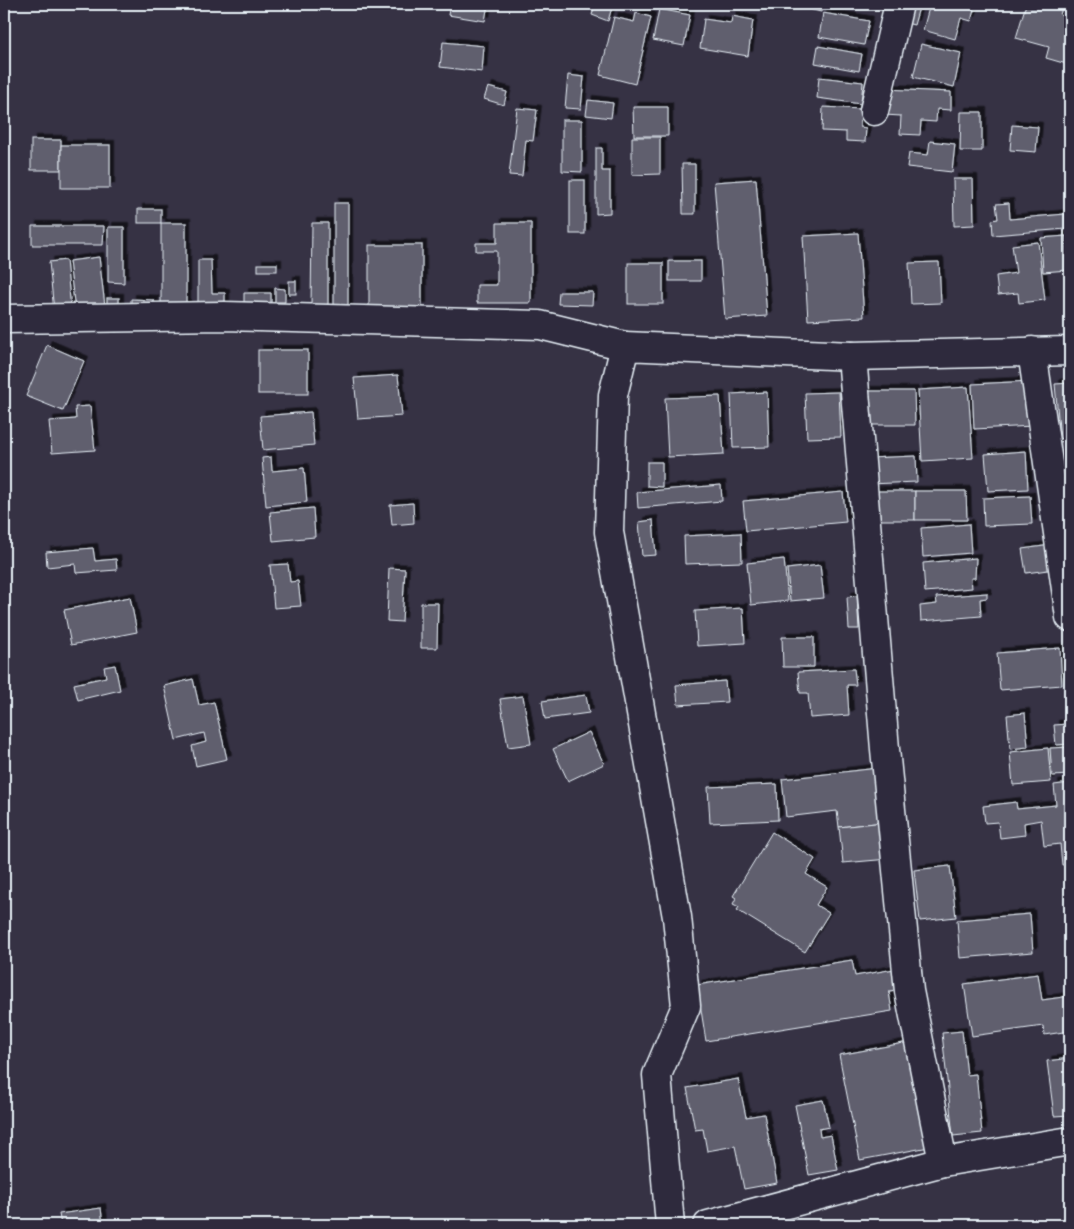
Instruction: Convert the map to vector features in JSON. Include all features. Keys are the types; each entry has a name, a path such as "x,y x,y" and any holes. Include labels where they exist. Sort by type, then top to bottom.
{"street":[{"path":"874,111 899,4"},
{"path":"4,319 224,316 540,325 625,346 852,356 1070,351"},
{"path":"625,346 613,395 609,532 677,917 686,1006 657,1074 670,1225"},
{"path":"1032,351 1070,617"},
{"path":"852,356 885,749 909,992 943,1162"},
{"path":"708,1225 943,1162 1070,1141"}],"building":[{"path":"450,4 488,4 485,21 448,15"},
{"path":"595,4 613,4 608,21 592,15"},
{"path":"806,4 823,4 821,12 805,8"},
{"path":"907,4 920,4 914,25 902,22"},
{"path":"930,4 953,4 974,10 971,21 961,18 955,39 923,30"},
{"path":"1026,4 1063,4 1060,15 1070,18 1070,65 1046,58 1049,47 1016,38"},
{"path":"659,9 690,15 684,46 653,40"},
{"path":"636,13 651,17 635,84 600,75 614,17 634,22"},
{"path":"823,13 869,21 864,45 819,37"},
{"path":"732,16 753,20 748,56 700,48 704,19 731,23"},
{"path":"443,42 484,46 482,72 440,67"},
{"path":"921,44 961,53 954,87 913,77"},
{"path":"818,46 862,54 859,71 815,63"},
{"path":"568,75 584,77 581,109 565,108"},
{"path":"819,77 863,82 861,104 817,98"},
{"path":"488,87 507,92 504,105 484,99"},
{"path":"885,89 951,92 951,110 937,109 936,122 921,121 920,135 900,134 901,116 884,115"},
{"path":"588,100 613,103 611,118 586,115"},
{"path":"633,107 668,107 668,136 634,136"},
{"path":"823,107 861,109 860,127 866,128 865,142 846,141 846,132 822,131"},
{"path":"517,108 537,110 533,141 526,140 522,176 509,175"},
{"path":"961,112 982,112 982,151 960,151"},
{"path":"562,120 582,120 582,172 562,171"},
{"path":"1012,125 1038,127 1036,152 1010,150"},
{"path":"632,137 660,137 660,174 632,175"},
{"path":"31,140 61,140 61,170 31,170"},
{"path":"930,141 955,144 952,172 907,167 909,153 928,155"},
{"path":"61,145 110,145 110,188 61,188"},
{"path":"596,148 602,148 602,171 610,171 610,213 596,214"},
{"path":"682,164 695,164 695,214 683,214"},
{"path":"756,179 767,316 725,319 714,182"},
{"path":"953,179 973,179 974,225 954,226"},
{"path":"570,180 585,180 585,234 570,234"},
{"path":"334,203 348,203 348,308 334,308"},
{"path":"1009,203 1010,219 1065,214 1066,229 993,235 992,220 998,219 996,204"},
{"path":"138,209 161,209 161,223 138,223"},
{"path":"161,223 186,223 186,306 161,306"},
{"path":"312,223 328,223 328,307 311,307"},
{"path":"497,223 531,223 531,303 477,303 477,285 497,285 497,251 476,251 476,243 497,243"},
{"path":"32,226 104,226 103,245 32,245"},
{"path":"108,227 124,227 124,283 108,282"},
{"path":"858,233 864,317 808,320 803,236"},
{"path":"1066,236 1068,270 1043,272 1041,238"},
{"path":"1038,242 1045,300 1019,303 1018,293 998,295 996,276 1016,273 1012,245"},
{"path":"369,245 422,245 422,307 369,307"},
{"path":"99,257 105,306 75,310 69,261"},
{"path":"66,260 71,309 54,311 49,262"},
{"path":"198,260 211,260 212,293 225,293 225,311 198,311"},
{"path":"669,261 701,261 701,281 669,281"},
{"path":"939,262 941,303 911,304 909,263"},
{"path":"628,263 663,263 663,304 628,304"},
{"path":"258,264 277,264 277,271 258,271"},
{"path":"289,281 296,281 296,294 289,294"},
{"path":"275,288 285,289 285,302 275,302"},
{"path":"559,292 593,292 592,305 558,304"},
{"path":"244,293 271,293 271,306 244,305"},
{"path":"107,298 119,298 119,307 107,307"},
{"path":"131,299 154,300 154,307 131,307"},
{"path":"47,345 84,361 63,411 26,396"},
{"path":"258,350 308,350 308,394 258,394"},
{"path":"398,375 402,416 358,419 354,378"},
{"path":"1032,381 1034,426 974,429 972,384"},
{"path":"1070,383 1070,438 1060,439 1055,384"},
{"path":"968,387 973,458 922,461 918,390"},
{"path":"864,391 914,391 915,425 864,425"},
{"path":"767,392 769,447 733,448 731,394"},
{"path":"839,392 841,437 807,438 805,393"},
{"path":"720,396 724,454 668,457 665,398"},
{"path":"90,406 95,450 52,453 49,421 76,419 75,407"},
{"path":"311,412 314,445 263,450 260,416"},
{"path":"1070,441 1070,492 1060,493 1055,442"},
{"path":"1026,451 1028,489 988,491 985,454"},
{"path":"916,456 917,482 869,484 868,458"},
{"path":"271,457 272,471 304,468 307,502 266,506 262,458"},
{"path":"647,462 662,462 662,487 647,486"},
{"path":"721,485 722,501 638,508 637,492"},
{"path":"873,491 915,491 915,520 873,520"},
{"path":"915,491 966,491 967,520 915,520"},
{"path":"843,492 846,522 746,531 743,501"},
{"path":"1030,496 1032,524 984,526 983,498"},
{"path":"413,503 414,523 392,525 390,505"},
{"path":"313,508 315,537 273,541 270,512"},
{"path":"653,520 656,555 642,556 639,522"},
{"path":"969,524 971,553 923,557 921,528"},
{"path":"741,533 742,562 685,564 684,536"},
{"path":"1051,545 1055,569 1026,573 1022,549"},
{"path":"93,548 95,561 116,559 117,570 76,573 75,564 47,567 46,552"},
{"path":"976,558 975,578 971,578 972,588 925,592 923,563"},
{"path":"784,559 788,601 751,605 747,563"},
{"path":"288,564 290,582 298,581 301,606 274,608 270,565"},
{"path":"820,565 824,598 790,601 787,569"},
{"path":"389,568 405,569 402,622 387,621"},
{"path":"987,593 987,598 980,599 981,616 921,621 920,606 937,604 936,597"},
{"path":"857,596 859,629 849,629 847,597"},
{"path":"130,597 137,632 71,645 64,610"},
{"path":"421,603 438,603 437,648 421,648"},
{"path":"743,608 745,643 697,646 695,611"},
{"path":"782,637 814,637 814,667 783,667"},
{"path":"1060,648 1062,685 1000,690 997,653"},
{"path":"115,665 120,690 78,700 74,684 106,677 104,667"},
{"path":"854,669 856,685 847,685 849,715 810,718 808,693 800,693 798,672"},
{"path":"193,679 199,705 214,702 227,759 196,766 192,746 206,742 204,733 176,740 164,686"},
{"path":"725,681 727,702 678,705 676,685"},
{"path":"586,695 589,713 545,719 542,701"},
{"path":"523,696 531,744 508,747 500,699"},
{"path":"1025,713 1028,747 1010,749 1007,715"},
{"path":"1068,724 1070,744 1056,745 1054,725"},
{"path":"589,732 604,764 568,781 553,749"},
{"path":"1070,747 1070,775 1052,776 1050,748"},
{"path":"1048,748 1051,782 1013,785 1010,752"},
{"path":"878,768 884,822 839,827 837,811 786,817 782,779"},
{"path":"1070,783 1070,864 1062,865 1060,844 1044,846 1041,820 1024,823 1025,835 1000,838 998,822 985,823 983,806 1016,802 1017,809 1056,805 1054,785"},
{"path":"777,784 778,820 710,823 708,787"},
{"path":"884,822 889,859 843,863 839,827"},
{"path":"772,832 815,859 806,874 827,887 816,905 829,913 805,952 737,910 739,907 733,904 736,898 733,896"},
{"path":"950,866 956,917 920,921 914,870"},
{"path":"1030,914 1033,952 960,958 957,920"},
{"path":"852,960 855,976 900,968 904,990 889,992 892,1011 706,1041 697,985"},
{"path":"1038,974 1042,1000 1070,996 1070,1031 1044,1035 1043,1026 972,1036 964,984"},
{"path":"962,1031 967,1075 976,1074 982,1133 953,1136 942,1033"},
{"path":"909,1042 929,1147 860,1160 839,1055"},
{"path":"1070,1058 1070,1115 1054,1116 1047,1061"},
{"path":"738,1079 746,1117 764,1114 777,1183 744,1189 735,1146 707,1151 703,1129 695,1130 687,1088"},
{"path":"823,1100 829,1127 819,1129 820,1137 831,1135 838,1170 809,1175 795,1105"},
{"path":"101,1208 103,1225 61,1225 59,1214"}]}
